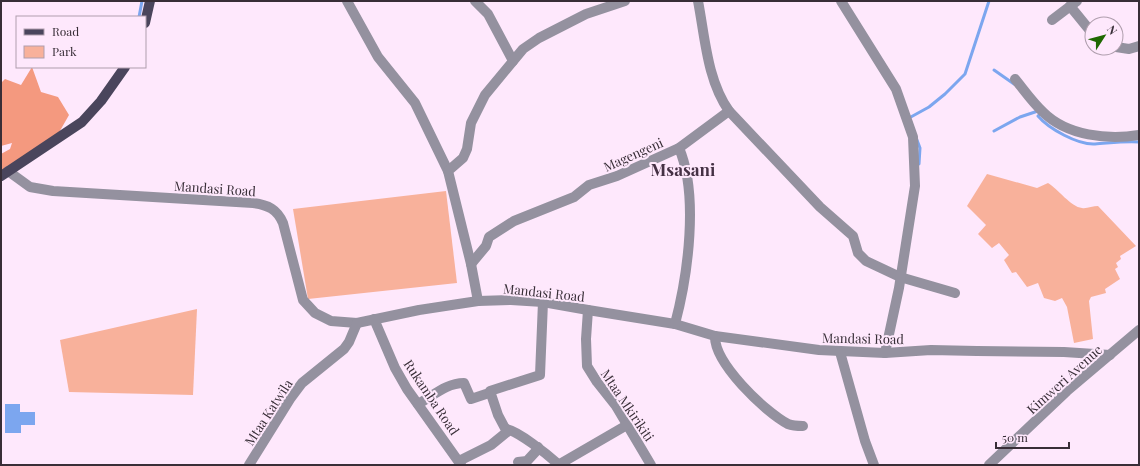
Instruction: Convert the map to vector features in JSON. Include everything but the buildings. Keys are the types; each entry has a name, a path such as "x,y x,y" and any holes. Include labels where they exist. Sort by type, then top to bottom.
{"main road":[{"path":"146,19 150,1"},
{"path":"4,173 82,122 101,101 125,68"}],"street":[{"path":"347,1 378,57 415,103 448,171 471,264 478,301"},
{"path":"476,1 488,14 513,61"},
{"path":"448,171 462,158 467,149 472,123 485,95 523,49 539,38 586,14 626,1"},
{"path":"698,1 713,76 719,95 729,111 820,207 853,236 858,253 866,261 900,277 955,293"},
{"path":"841,1 896,89 913,137 915,186 900,277 885,354"},
{"path":"1052,20 1074,3 1084,20"},
{"path":"1124,48 1129,49 1139,46"},
{"path":"1015,79 1044,113 1058,123 1090,134 1109,137 1139,135"},
{"path":"679,148 729,111"},
{"name":"Magengeni","path":"471,264 486,246 489,237 514,221 574,197 589,185 618,176 679,148 685,161 689,187 689,220 687,256 675,324"},
{"name":"Mandasi Road","path":"4,173 30,187 46,190 253,203 271,207 279,215 283,223 298,285 305,303 315,313 330,321 357,323 419,310 478,301 511,300 543,302 675,324 715,336 840,352 885,354 931,350 977,350 1064,352 1110,355"},
{"path":"460,463 499,440 508,432 498,415 490,391 540,375 543,302"},
{"name":"Mtaa Mkirikiti","path":"588,310 586,339 587,366 597,382 616,406 651,465"},
{"name":"Rukamba Road","path":"374,319 395,368 418,404 460,463"},
{"name":"Mtaa Katwila","path":"249,465 298,388 309,376 344,349 349,342 357,323"},
{"name":"Kimweri Avenue","path":"989,465 1067,391 1139,330"},
{"path":"715,336 715,346 748,393 788,424 803,426"},
{"path":"840,352 865,441 874,465"},
{"path":"418,404 447,387 461,383 464,384 471,399 486,394"},
{"path":"506,429 514,430 521,438 538,447 558,465 627,425"},
{"path":"518,462 527,461 538,449 538,447"}],"green space":[{"path":"987,174 1037,188 1048,183 1073,205 1084,208 1098,206 1136,246 1120,256 1121,259 1116,263 1118,267 1115,269 1120,279 1105,289 1106,293 1091,297 1089,301 1093,339 1074,343 1067,307 1062,298 1055,301 1044,298 1038,283 1027,287 1016,272 1012,273 1004,260 1009,255 999,243 992,248 978,234 986,225 967,206"},
{"path":"446,191 457,283 308,299 293,209"},
{"path":"197,309 193,395 69,392 60,340"}],"shaded area":[{"path":"32,68 41,92 58,97 69,115 57,136 1,176 1,154 10,149 12,143 1,146 1,83 5,79 21,85"}],"water":[{"path":"5,404 20,404 20,412 35,412 35,425 21,425 21,433 5,433"}],"waterway":[{"path":"139,16 142,1"},
{"path":"909,118 929,107 945,94 965,74 989,1"},
{"path":"994,70 1014,84"},
{"path":"994,131 1020,117 1038,111"},
{"path":"1041,113 1038,116 1049,126 1056,131 1080,142 1088,144 1139,142"},
{"path":"917,140 920,148 919,164"}],"district":[{"name":"Msasani","path":"683,169"}]}
